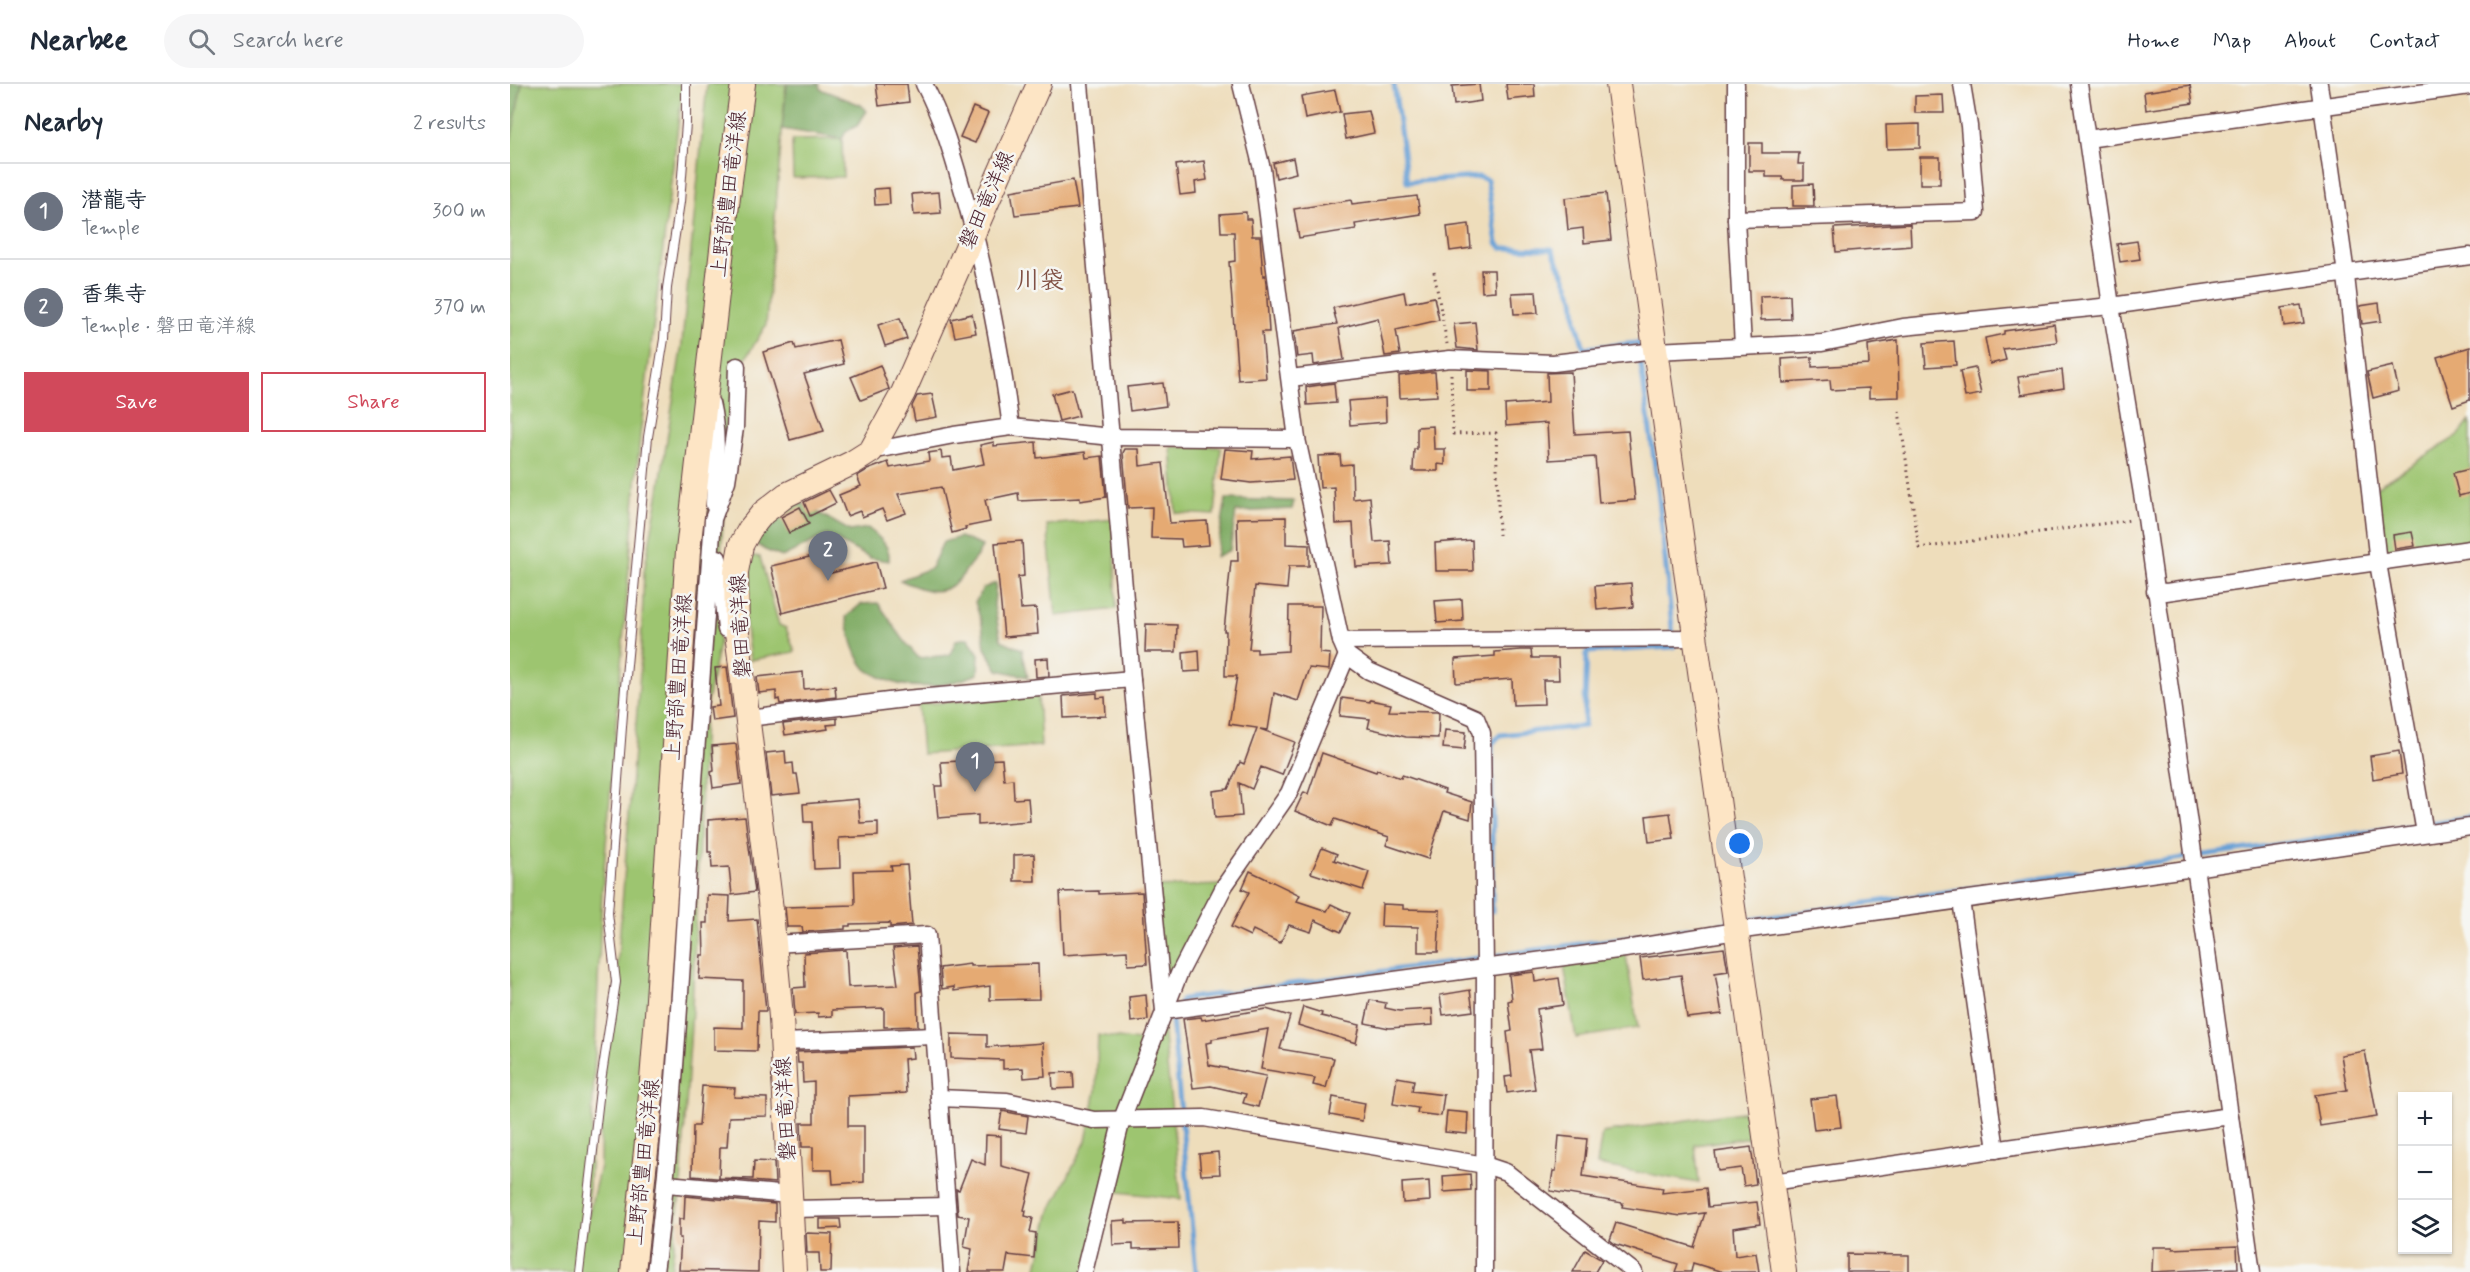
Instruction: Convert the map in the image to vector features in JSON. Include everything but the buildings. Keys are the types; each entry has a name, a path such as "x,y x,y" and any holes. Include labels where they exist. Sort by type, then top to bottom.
{"main road":[{"name":"上野部豊田竜洋線","path":"633,1272 657,1029 688,551 743,84"},
{"name":"磐田竜洋線","path":"794,1272 783,1042 774,944 737,633 736,572 741,545 750,529 764,513 786,495 852,463 871,451 903,393 1039,84"},
{"path":"1618,84 1784,1272"}],"street":[{"path":"924,84 941,116 974,230 1002,356 1011,427"},
{"path":"1080,84 1132,679 1164,1011"},
{"path":"1084,1272 1122,1119 1179,974 1226,885 1289,793 1344,648 1297,438 1262,169 1241,84"},
{"path":"1736,84 1736,219 1743,346"},
{"path":"1736,219 1976,212 1969,126 1962,84"},
{"path":"2079,84 2111,306 2146,518 2252,1272"},
{"path":"2319,84 2346,273 2378,563 2425,833"},
{"path":"2087,139 2470,86"},
{"path":"1290,378 1450,359 1553,363 1655,351 1822,343 1903,327 2111,306 2470,256"},
{"path":"737,633 726,629 713,519 727,481 735,428 738,366"},
{"path":"655,1272 667,1184 713,519 714,417 706,387"},
{"path":"871,451 1011,427 1112,437 1297,438"},
{"path":"2155,591 2166,592 2470,549"},
{"path":"1344,648 1695,638"},
{"path":"1344,648 1369,671 1476,718 1482,733 1485,968 1484,1272"},
{"path":"748,718 905,699 1132,679"},
{"path":"1164,1011 1625,949 1736,931 2194,868 2470,827"},
{"path":"1961,900 1996,1150"},
{"path":"774,944 927,935 952,1272"},
{"path":"783,1042 934,1036"},
{"path":"939,1098 1007,1101 1094,1120 1204,1118 1485,1165 1506,1172 1634,1272"},
{"path":"1771,1182 2230,1116"},
{"path":"667,1184 791,1202 947,1206"}],"lane":[{"path":"579,1272 601,1081 616,982 608,913 625,687 648,437 664,339 667,288 680,201 686,123 686,84"}],"path":[{"path":"1434,272 1450,359 1453,434 1496,433 1499,535"},
{"path":"1899,411 1919,548 2146,518"}],"green space":[{"path":"510,84 522,84 510,145"},
{"path":"521,84 683,84 640,436 602,893 589,1188 584,1234 600,1166 601,1081 616,982 640,672 644,572 682,343 707,84 786,84 766,325 744,361 725,487 718,608 719,644 704,716 692,1010 681,1185 671,1272 510,1272 510,144"},
{"path":"787,84 819,84 820,89 861,105 867,111 857,126 846,131 842,139 782,129"},
{"path":"842,139 843,177 793,178 792,140"},
{"path":"2470,421 2470,549 2378,563 2370,491 2459,435"},
{"path":"1171,447 1221,447 1215,515 1176,513"},
{"path":"783,498 800,502 850,531 868,528 886,546 889,561 870,558 827,535 782,557 765,550 751,541"},
{"path":"1226,499 1294,501 1292,509 1236,512 1230,550 1216,557"},
{"path":"1115,519 1116,609 1056,616 1047,525"},
{"path":"960,537 982,546 977,556 952,586 937,591 928,590 900,580 931,568 943,542"},
{"path":"746,555 760,557 779,625 786,628 795,652 750,660 742,595"},
{"path":"996,583 994,606 1001,640 1022,649 1028,677 998,670 985,648 982,624 975,602 983,588"},
{"path":"878,603 919,658 950,655 956,640 968,638 979,654 978,674 940,685 915,686 890,681 867,670 855,651 846,617 861,604"},
{"path":"1038,696 1041,746 922,754 918,704"},
{"path":"1225,885 1163,999 1152,887"},
{"path":"1625,949 1638,1028 1576,1038 1563,959"},
{"path":"1162,1017 1181,1199 1109,1191 1086,1272 1036,1272 1049,1214 1086,1141 1096,1090 1098,1035 1152,1043"},
{"path":"1754,1110 1759,1136 1695,1145 1699,1183 1597,1165 1602,1133"}],"waterway":[{"path":"1394,84 1407,182 1479,177 1487,180 1497,243 1502,248 1552,249 1574,298 1576,320 1584,348 1638,343 1658,489 1674,647 1587,652 1584,726 1500,735 1492,744 1492,911"},
{"path":"1742,921 2470,817"},
{"path":"1179,1006 1183,999 1730,923"},
{"path":"1174,1014 1172,1019 1196,1272"}],"place":[{"name":"香集寺","path":"828,581"},
{"name":"潜龍寺","path":"975,792"}],"district":[{"name":"川袋","path":"1040,281"}]}
